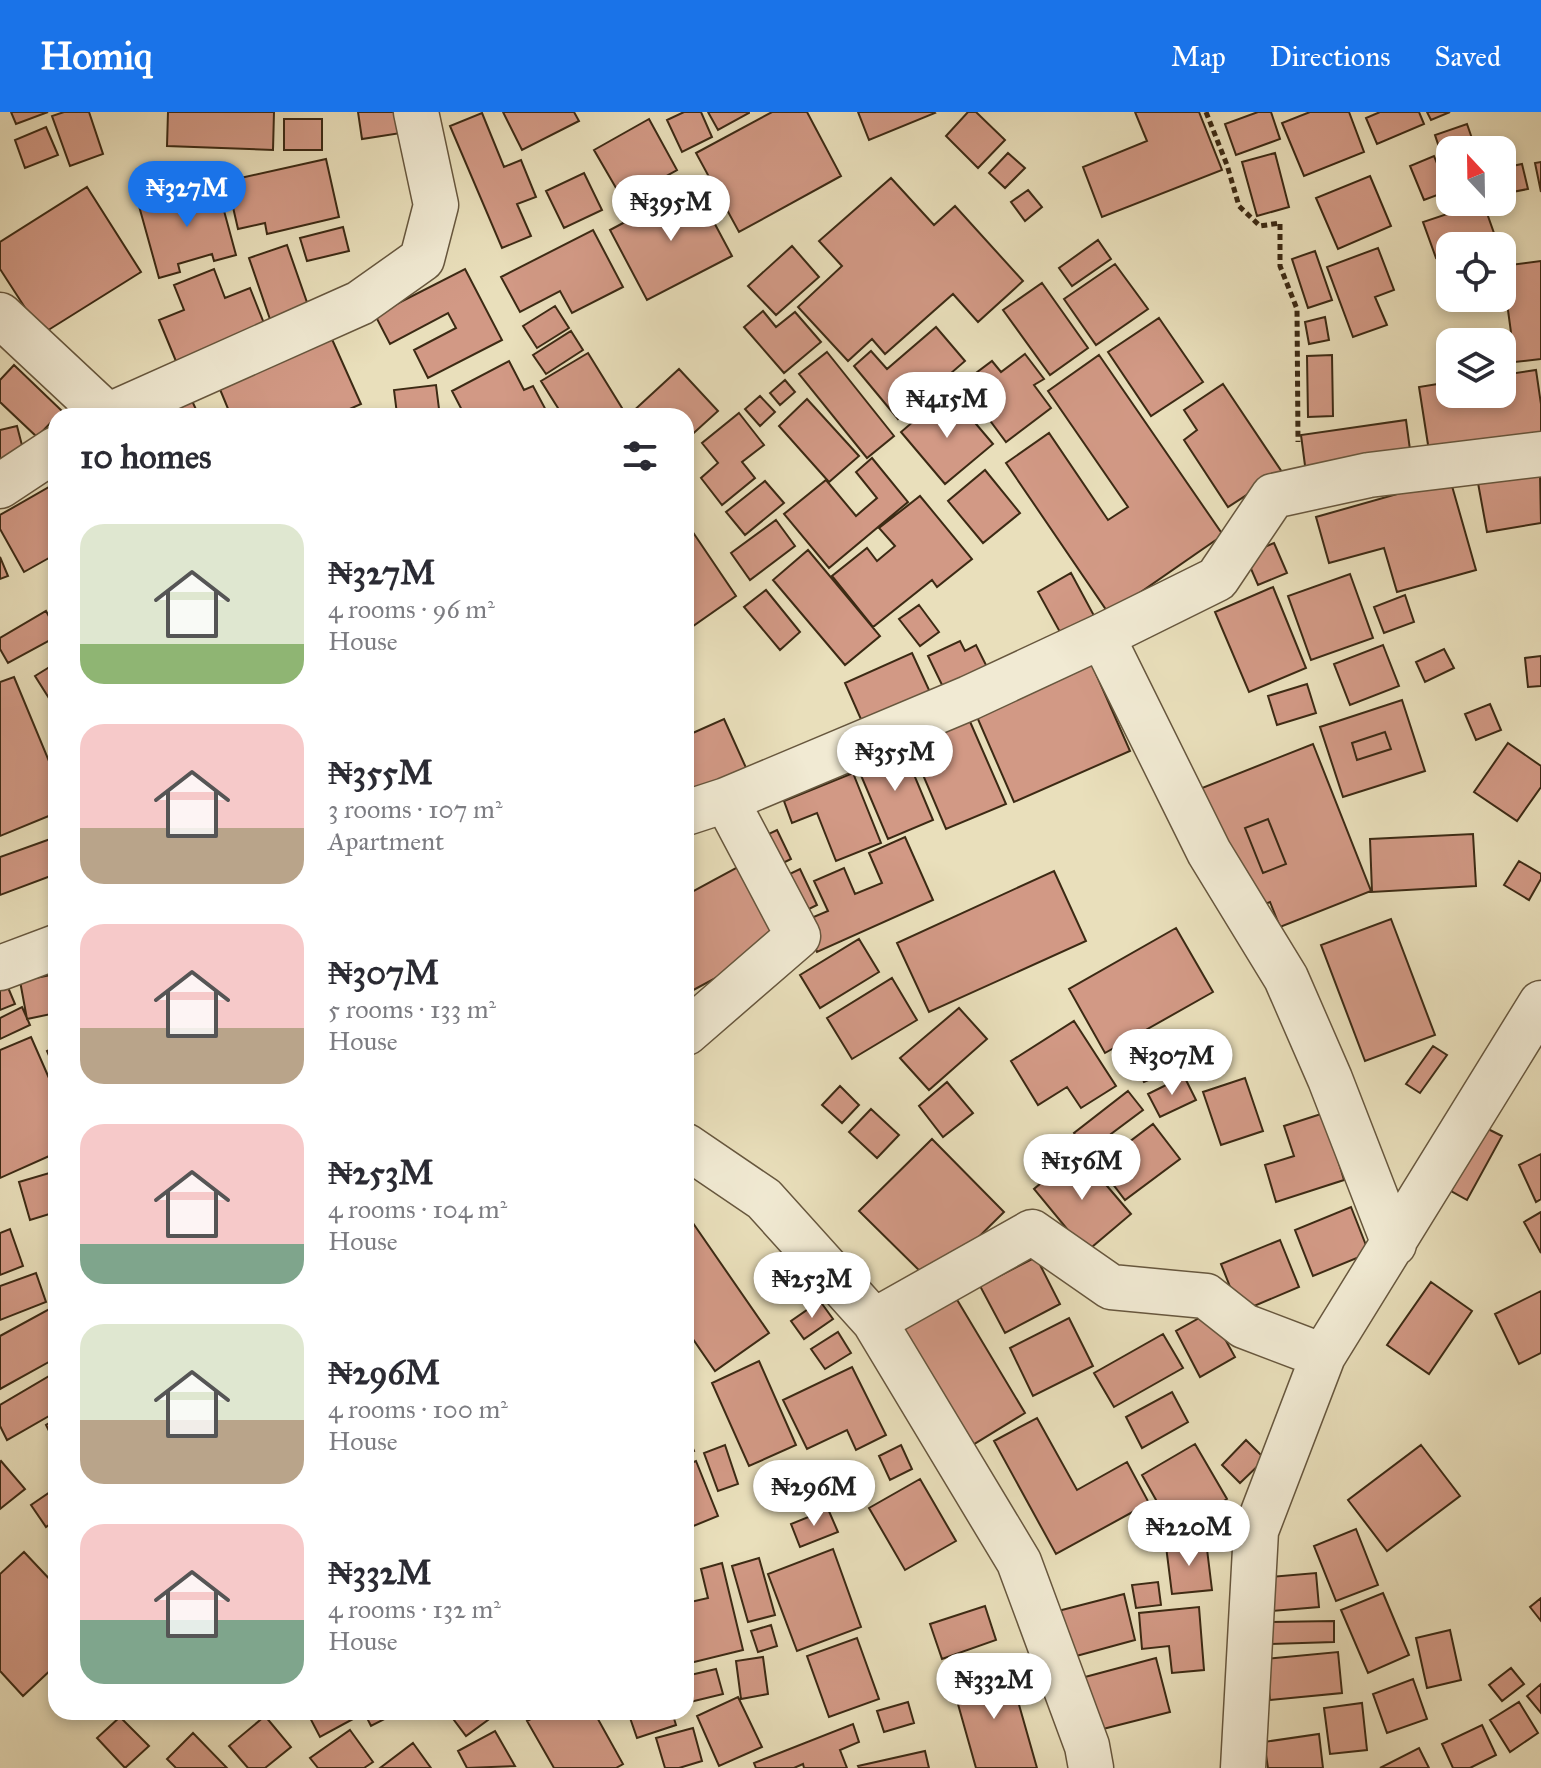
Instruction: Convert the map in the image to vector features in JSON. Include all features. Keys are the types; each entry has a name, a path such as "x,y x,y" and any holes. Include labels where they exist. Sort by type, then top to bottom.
{"street":[{"path":"126,408 360,303 422,259 436,205 416,112"},
{"path":"0,315 99,408"},
{"path":"0,486 48,454"},
{"path":"694,1026 798,936 706,807 969,698 1217,579 1273,496 1369,475 1541,454"},
{"path":"1102,636 1209,852 1286,978 1330,1079 1394,1244"},
{"path":"0,968 48,950"},
{"path":"1243,1768 1256,1531 1323,1356 1541,1003"},
{"path":"694,1151 764,1199 874,1321 1019,1562 1087,1746 1091,1768"},
{"path":"874,1321 1032,1232 1111,1287 1206,1296 1244,1326 1323,1356"}],"path":[{"path":"1206,112 1239,206 1260,226 1280,223 1280,266 1297,309 1298,491"}],"building":[{"path":"11,112 48,112 16,124"},
{"path":"64,112 89,112 103,154 70,166 52,116"},
{"path":"168,112 274,112 273,150 167,146"},
{"path":"358,112 398,112 401,133 362,139"},
{"path":"503,112 574,112 579,121 522,150"},
{"path":"684,112 701,112 712,137 682,152 667,120"},
{"path":"708,112 749,112 749,113 718,130"},
{"path":"772,112 807,112 841,176 739,232 696,153"},
{"path":"858,112 934,112 935,113 869,140"},
{"path":"968,112 976,112 1005,140 978,168 946,136"},
{"path":"1135,112 1199,112 1222,170 1102,217 1083,167 1147,141"},
{"path":"1258,112 1271,112 1280,139 1236,155 1225,124"},
{"path":"1310,112 1349,112 1364,152 1304,176 1282,123"},
{"path":"1380,112 1419,112 1424,124 1377,144 1366,118"},
{"path":"1427,112 1450,112 1431,120"},
{"path":"482,113 504,167 521,160 536,197 517,204 531,236 502,248 450,126"},
{"path":"284,119 322,119 322,150 284,150"},
{"path":"649,119 677,170 623,200 594,150"},
{"path":"1467,124 1471,136 1436,138 1435,135"},
{"path":"46,127 58,155 25,168 15,140"},
{"path":"1008,153 1025,168 1005,188 989,173"},
{"path":"1275,153 1289,207 1257,216 1242,162"},
{"path":"1434,156 1436,196 1424,200 1410,166"},
{"path":"326,159 339,217 267,234 265,223 238,229 227,181"},
{"path":"1541,162 1541,192 1535,163"},
{"path":"1522,164 1528,189 1516,191 1516,165"},
{"path":"584,173 602,210 564,228 546,191"},
{"path":"1370,176 1391,226 1338,249 1316,198"},
{"path":"891,178 934,225 955,206 1023,281 978,322 953,294 885,354 872,339 848,361 798,307 842,266 819,241"},
{"path":"217,185 236,255 214,261 212,254 178,264 180,272 159,278 139,206"},
{"path":"694,185 732,256 647,300 610,230"},
{"path":"87,187 141,272 42,334 0,269 0,242"},
{"path":"1028,190 1042,207 1025,221 1011,202"},
{"path":"1441,216 1488,216 1494,232 1436,232 1436,258 1423,222"},
{"path":"343,227 349,251 307,261 300,238"},
{"path":"593,230 623,287 572,313 560,291 520,312 501,277"},
{"path":"1098,240 1111,259 1072,286 1059,268"},
{"path":"287,245 310,311 272,325 249,258"},
{"path":"792,246 819,277 776,315 748,286"},
{"path":"1378,248 1394,290 1375,297 1387,325 1353,337 1327,267"},
{"path":"1315,251 1332,300 1308,308 1292,259"},
{"path":"1541,261 1541,359 1516,362 1516,328 1510,328 1508,312 1516,312 1516,264"},
{"path":"1115,264 1148,309 1096,345 1064,299"},
{"path":"214,269 225,298 250,288 269,336 180,371 159,320 184,310 174,285"},
{"path":"465,269 502,340 428,378 414,350 456,328 448,313 390,344 375,315"},
{"path":"1042,283 1088,348 1050,375 1003,310"},
{"path":"555,306 569,328 537,348 523,326"},
{"path":"763,311 776,327 795,312 821,342 784,373 744,327"},
{"path":"1325,317 1329,340 1309,344 1305,322"},
{"path":"1159,318 1203,382 1151,416 1108,352"},
{"path":"936,327 965,361 898,419 854,366 871,351 887,369"},
{"path":"571,331 583,350 546,374 533,355"},
{"path":"331,337 361,404 352,408 228,408 219,387"},
{"path":"827,352 894,436 867,458 799,374"},
{"path":"588,353 622,408 558,408 541,381"},
{"path":"1025,354 1044,379 1034,385 1051,408 1006,442 971,395 985,384 976,373 992,361 1001,372"},
{"path":"1099,355 1223,535 1109,614 1006,463 1049,433 1108,520 1128,507 1048,391"},
{"path":"1332,355 1333,416 1308,417 1307,356"},
{"path":"509,361 524,390 533,386 545,408 461,408 452,391"},
{"path":"14,365 59,408 48,408 48,426 37,437 0,402 0,380"},
{"path":"679,369 718,411 694,433 694,408 637,408"},
{"path":"1536,370 1541,435 1429,451 1419,387 1436,384 1436,408 1516,408 1516,373"},
{"path":"785,380 795,392 780,405 770,393"},
{"path":"1223,384 1282,472 1228,507 1184,440 1197,430 1184,410"},
{"path":"436,385 439,408 396,408 394,390"},
{"path":"188,392 195,408 159,408 158,405"},
{"path":"760,396 775,412 760,426 745,409"},
{"path":"807,399 859,456 829,482 779,426"},
{"path":"936,402 947,416 960,405 993,444 945,484 901,432"},
{"path":"739,413 764,445 742,462 755,478 722,505 701,478 718,463 702,443"},
{"path":"1406,420 1411,457 1306,473 1301,435"},
{"path":"17,426 24,453 0,459 0,430"},
{"path":"872,458 908,502 829,568 784,514 826,480 856,516 877,498 856,472"},
{"path":"985,470 1020,513 983,543 948,501"},
{"path":"1540,473 1541,523 1487,532 1478,483"},
{"path":"1450,479 1476,570 1397,592 1384,548 1329,563 1316,517"},
{"path":"765,481 784,503 745,535 726,512"},
{"path":"48,488 48,558 24,572 0,529 0,515"},
{"path":"920,496 972,559 937,587 932,580 873,627 832,576 867,548 877,561 895,546 879,528"},
{"path":"776,520 795,546 750,580 731,553"},
{"path":"694,534 736,596 694,625"},
{"path":"1274,543 1287,573 1258,585 1245,555"},
{"path":"808,550 880,636 845,665 773,580"},
{"path":"0,557 8,576 0,579"},
{"path":"1071,573 1099,625 1066,643 1038,592"},
{"path":"1350,574 1373,638 1311,660 1288,596"},
{"path":"1273,587 1306,668 1249,692 1215,612"},
{"path":"766,590 800,632 780,650 744,607"},
{"path":"1405,595 1414,622 1384,633 1374,607"},
{"path":"919,605 939,632 920,646 899,619"},
{"path":"46,611 48,615 48,641 8,663 0,649 0,638"},
{"path":"960,641 965,651 976,645 988,669 944,689 928,656"},
{"path":"1383,645 1399,686 1350,705 1334,664"},
{"path":"1444,649 1454,668 1425,682 1416,662"},
{"path":"912,653 935,703 867,733 845,683"},
{"path":"1541,656 1541,686 1528,687 1525,658"},
{"path":"1090,660 1130,751 1014,802 974,710"},
{"path":"48,668 48,697 35,676"},
{"path":"14,677 48,759 48,816 0,836 0,682"},
{"path":"1307,684 1316,713 1277,725 1268,696"},
{"path":"1402,700 1425,771 1343,797 1320,727","holes":["1385,732 1391,749 1357,760 1352,743"]},
{"path":"1490,704 1501,730 1476,740 1465,714"},
{"path":"968,717 1006,804 946,829 909,742"},
{"path":"724,719 747,770 694,793 694,732"},
{"path":"1385,732 1391,749 1357,760 1352,743"},
{"path":"1508,743 1541,766 1541,787 1517,821 1474,792"},
{"path":"1313,744 1371,891 1280,927 1270,902 1250,910 1202,788","holes":["1268,819 1286,864 1263,873 1245,828"]},
{"path":"902,746 933,820 888,839 857,766"},
{"path":"853,773 881,843 836,861 817,813 792,823 784,801"},
{"path":"1268,819 1286,864 1263,873 1245,828"},
{"path":"777,830 791,859 773,868 758,839"},
{"path":"1473,834 1476,886 1372,892 1370,839"},
{"path":"905,837 933,900 817,952 804,921 828,911 814,881 844,868 855,894 882,883 869,853"},
{"path":"48,840 48,877 0,895 0,857"},
{"path":"1519,861 1541,874 1529,900 1504,885"},
{"path":"747,862 788,939 694,990 694,891"},
{"path":"800,869 817,905 797,915 779,879"},
{"path":"1054,871 1086,941 929,1012 897,943"},
{"path":"1391,919 1435,1035 1365,1061 1321,945"},
{"path":"1176,928 1213,992 1105,1053 1069,989"},
{"path":"859,939 879,972 820,1008 800,975"},
{"path":"48,976 48,1015 27,1019 20,981"},
{"path":"4,978 15,1004 0,1010 0,980"},
{"path":"892,978 917,1020 852,1059 827,1018"},
{"path":"22,1007 30,1025 0,1039 0,1018"},
{"path":"959,1008 987,1039 929,1090 900,1058"},
{"path":"1074,1021 1116,1086 1081,1108 1067,1087 1038,1105 1011,1061"},
{"path":"1167,1034 1181,1066 1144,1082 1130,1049"},
{"path":"31,1037 48,1076 48,1157 0,1178 0,1050"},
{"path":"1433,1046 1447,1055 1420,1093 1406,1084"},
{"path":"1184,1076 1196,1100 1160,1117 1148,1094"},
{"path":"1245,1078 1263,1131 1221,1145 1203,1092"},
{"path":"947,1082 973,1113 943,1137 919,1106"},
{"path":"840,1086 859,1105 842,1123 822,1105"},
{"path":"1128,1091 1143,1110 1111,1134 1121,1148 1153,1124 1180,1159 1125,1200 1074,1133"},
{"path":"871,1109 899,1135 877,1158 849,1132"},
{"path":"1324,1113 1344,1180 1276,1202 1265,1165 1294,1156 1284,1126"},
{"path":"1486,1128 1502,1136 1467,1200 1451,1191"},
{"path":"932,1139 1004,1212 932,1283 859,1211"},
{"path":"1078,1152 1131,1214 1086,1252 1034,1189"},
{"path":"1541,1154 1541,1199 1536,1202 1519,1165"},
{"path":"48,1173 48,1214 30,1220 19,1182"},
{"path":"1351,1207 1369,1253 1313,1276 1295,1230"},
{"path":"1541,1212 1541,1253 1524,1222"},
{"path":"694,1225 769,1333 715,1371 694,1341"},
{"path":"10,1229 23,1266 0,1275 0,1233"},
{"path":"1280,1240 1299,1287 1240,1312 1221,1264"},
{"path":"1036,1257 1060,1304 1005,1333 980,1286"},
{"path":"36,1273 46,1302 0,1320 0,1286"},
{"path":"1431,1282 1472,1311 1429,1374 1387,1345"},
{"path":"1541,1291 1541,1353 1519,1364 1495,1314"},
{"path":"953,1293 1025,1413 966,1449 894,1329"},
{"path":"820,1301 833,1319 804,1339 791,1321"},
{"path":"48,1310 48,1362 0,1389 0,1336"},
{"path":"1210,1312 1235,1357 1200,1377 1176,1331"},
{"path":"1069,1318 1093,1366 1033,1396 1010,1348"},
{"path":"838,1332 851,1353 825,1369 811,1349"},
{"path":"1163,1334 1183,1368 1114,1407 1094,1373"},
{"path":"759,1361 796,1445 749,1466 712,1383"},
{"path":"852,1367 886,1435 856,1450 847,1430 807,1449 783,1400"},
{"path":"48,1377 48,1417 7,1440 0,1426 0,1405"},
{"path":"1172,1392 1188,1422 1142,1448 1126,1417"},
{"path":"1037,1418 1077,1490 1127,1462 1149,1503 1056,1554 994,1441"},
{"path":"1246,1440 1265,1459 1240,1483 1222,1465"},
{"path":"1195,1444 1227,1499 1173,1530 1142,1475"},
{"path":"725,1445 738,1484 718,1491 704,1453"},
{"path":"901,1445 912,1469 890,1480 879,1456"},
{"path":"1421,1445 1460,1496 1387,1551 1348,1500"},
{"path":"0,1462 25,1489 0,1509"},
{"path":"694,1462 718,1516 694,1526"},
{"path":"920,1479 956,1541 905,1570 869,1508"},
{"path":"48,1493 48,1526 46,1527 31,1505"},
{"path":"828,1509 838,1532 800,1547 791,1524"},
{"path":"1356,1529 1378,1585 1336,1601 1314,1546"},
{"path":"1206,1541 1212,1590 1172,1594 1166,1546"},
{"path":"833,1549 861,1627 797,1651 768,1574"},
{"path":"24,1552 48,1578 48,1673 23,1696 0,1671 0,1574"},
{"path":"759,1558 775,1615 748,1622 732,1566"},
{"path":"722,1563 743,1650 694,1662 694,1601 708,1598 701,1569"},
{"path":"1316,1573 1319,1607 1272,1611 1269,1577"},
{"path":"1158,1582 1161,1605 1136,1608 1132,1585"},
{"path":"1383,1593 1409,1655 1368,1673 1341,1610"},
{"path":"1124,1594 1135,1640 1069,1658 1058,1611"},
{"path":"1541,1598 1541,1621 1530,1607"},
{"path":"985,1606 996,1640 942,1659 930,1624"},
{"path":"1199,1607 1204,1670 1172,1673 1169,1646 1142,1649 1139,1613"},
{"path":"1334,1621 1334,1642 1271,1644 1270,1622"},
{"path":"771,1625 777,1646 758,1652 751,1631"},
{"path":"1450,1630 1461,1680 1427,1688 1416,1638"},
{"path":"857,1638 879,1699 829,1717 807,1656"},
{"path":"1338,1652 1342,1693 1270,1700 1266,1659"},
{"path":"763,1657 768,1694 741,1699 736,1661"},
{"path":"1156,1658 1170,1712 1099,1730 1085,1677"},
{"path":"1008,1666 1037,1768 976,1768 952,1683"},
{"path":"1511,1668 1524,1684 1502,1701 1489,1685"},
{"path":"716,1669 723,1694 694,1701 694,1674"},
{"path":"1413,1679 1427,1719 1387,1733 1373,1694"},
{"path":"1541,1684 1541,1713 1527,1696"},
{"path":"738,1697 762,1747 719,1766 697,1716"},
{"path":"908,1702 914,1723 884,1732 877,1711"},
{"path":"1519,1702 1538,1733 1510,1752 1490,1720"},
{"path":"1362,1703 1367,1750 1330,1754 1324,1708"},
{"path":"117,1720 123,1720 149,1746 125,1768 97,1738"},
{"path":"260,1720 268,1720 291,1747 265,1768 248,1768 229,1746"},
{"path":"311,1720 351,1720 320,1737"},
{"path":"368,1720 383,1720 371,1726"},
{"path":"454,1720 488,1720 466,1736"},
{"path":"598,1720 623,1764 616,1768 554,1768 527,1721"},
{"path":"631,1720 674,1720 676,1725 637,1738"},
{"path":"853,1724 859,1742 840,1750 847,1768 804,1768 803,1764 794,1768 756,1768 754,1763"},
{"path":"1482,1725 1496,1755 1470,1768 1453,1768 1442,1744"},
{"path":"693,1728 702,1761 679,1768 665,1768 656,1738"},
{"path":"350,1730 373,1762 364,1768 318,1768 310,1758"},
{"path":"495,1731 515,1766 467,1768 458,1751"},
{"path":"193,1733 227,1768 176,1768 167,1759"},
{"path":"1319,1734 1323,1768 1268,1768 1264,1742"},
{"path":"413,1743 431,1768 380,1768"},
{"path":"1419,1748 1429,1768 1380,1768"},
{"path":"925,1751 929,1768 858,1766"}]}
